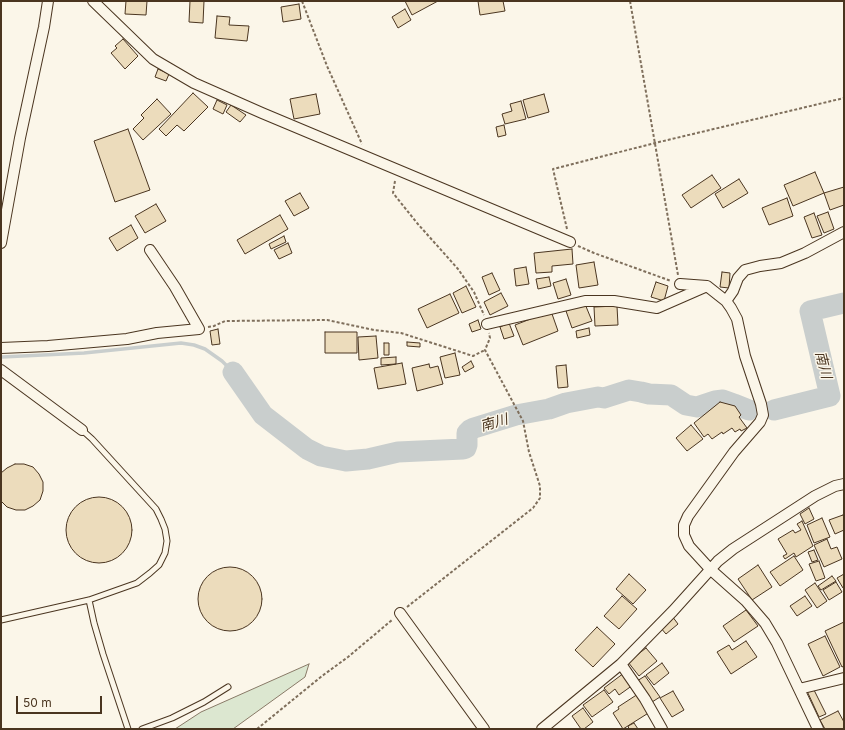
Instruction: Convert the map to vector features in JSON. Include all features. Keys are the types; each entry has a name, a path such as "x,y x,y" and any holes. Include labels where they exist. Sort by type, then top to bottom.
{"street":[{"path":"1,243 20,138 44,27 48,1"},
{"path":"93,1 153,59 194,83 570,242"},
{"path":"726,301 733,291 738,278 745,270 781,263 805,253 844,232"},
{"path":"1,348 127,340 157,333 199,329 176,287 150,250"},
{"path":"680,284 707,286 726,301 737,319 745,356 761,404 763,415 760,422 734,452 688,516 684,525 684,535 689,546 710,569 746,601 765,623 777,643 818,729"},
{"path":"487,324 585,301 614,301 657,308 707,286"},
{"path":"1,370 82,430"},
{"path":"542,729 621,664 673,611 710,569 732,549 815,496 836,486 844,484"},
{"path":"400,613 484,729"},
{"path":"621,664 662,729"},
{"path":"799,689 844,678"}],"lane":[{"path":"1,620 89,600 137,583 159,565 165,553 167,541 165,529 156,509 82,430"},
{"path":"89,600 99,641 128,729"},
{"path":"142,729 172,718 204,702 228,687"}],"path":[{"path":"302,1 327,66 369,158"},
{"path":"630,1 655,143 680,284 594,253 570,242 553,169 655,143 844,98"},
{"path":"199,329 214,326 225,321 327,320 374,330 401,333 473,356 485,350 490,338 483,312 474,292 458,269 417,223 394,193 397,170"},
{"path":"257,729 533,508 540,498 540,486 529,452 523,421 485,350"}],"green space":[{"path":"309,664 305,677 233,729 175,729 201,712"}],"building":[{"path":"126,1 147,1 146,15 125,14"},
{"path":"190,1 204,1 203,23 189,22"},
{"path":"405,1 438,1 412,15"},
{"path":"478,1 503,1 505,11 480,15"},
{"path":"299,4 301,19 283,22 281,7"},
{"path":"405,9 411,20 398,28 392,17"},
{"path":"217,16 230,17 229,25 249,26 247,41 215,38"},
{"path":"123,39 138,56 125,69 111,53 117,48 115,46"},
{"path":"158,69 169,74 166,81 155,77"},
{"path":"193,93 208,107 184,131 177,125 166,136 159,129"},
{"path":"316,94 320,114 294,119 290,99"},
{"path":"544,94 549,112 528,118 523,100"},
{"path":"157,99 171,114 143,140 133,129 144,118 141,115"},
{"path":"217,100 227,105 223,114 213,109"},
{"path":"521,101 526,119 505,124 502,114 512,111 510,104"},
{"path":"231,105 246,115 240,122 226,112"},
{"path":"504,125 506,135 498,137 496,127"},
{"path":"128,129 150,190 115,202 94,141"},
{"path":"815,172 824,193 793,206 784,185"},
{"path":"712,175 721,188 691,208 682,195"},
{"path":"739,179 748,193 723,208 715,194"},
{"path":"844,187 844,205 830,210 824,193"},
{"path":"300,193 309,208 294,216 285,201"},
{"path":"787,198 793,216 769,225 762,208"},
{"path":"156,204 166,221 145,233 135,216"},
{"path":"828,212 834,229 824,233 817,216"},
{"path":"814,213 822,235 812,238 804,217"},
{"path":"280,215 288,229 245,254 237,240"},
{"path":"131,225 138,238 117,251 109,238"},
{"path":"284,236 286,242 271,249 269,244"},
{"path":"288,243 292,253 279,259 274,250"},
{"path":"572,249 573,264 552,266 552,272 536,273 534,253"},
{"path":"594,262 598,285 579,288 576,265"},
{"path":"526,267 529,284 516,286 514,269"},
{"path":"722,272 730,273 729,288 720,287"},
{"path":"492,273 500,290 489,295 482,277"},
{"path":"549,277 551,286 538,289 536,279"},
{"path":"566,279 571,295 558,299 553,283"},
{"path":"656,282 668,286 664,301 651,297"},
{"path":"466,286 476,307 462,313 453,293"},
{"path":"501,293 508,306 490,315 484,302"},
{"path":"450,294 459,313 427,328 418,309"},
{"path":"585,304 592,321 572,328 566,311"},
{"path":"617,306 618,325 595,326 594,307"},
{"path":"551,311 558,331 523,345 515,325"},
{"path":"478,320 481,329 472,332 469,324"},
{"path":"509,323 514,336 504,339 500,327"},
{"path":"589,328 590,335 577,338 576,331"},
{"path":"218,329 220,344 212,345 210,331"},
{"path":"325,332 357,332 357,353 325,353"},
{"path":"376,336 378,358 359,360 358,337"},
{"path":"407,342 420,343 420,347 407,346"},
{"path":"384,343 389,343 389,355 384,355"},
{"path":"455,353 460,375 445,378 440,357"},
{"path":"396,357 396,364 381,365 381,358"},
{"path":"471,361 474,367 465,372 462,367"},
{"path":"402,363 406,384 378,389 374,368"},
{"path":"429,364 430,368 438,366 443,384 417,391 412,368"},
{"path":"566,365 568,387 558,388 556,366"},
{"path":"720,402 735,406 741,415 739,417 747,428 741,431 740,429 735,432 732,428 723,434 722,432 712,439 708,434 704,437 694,423"},
{"path":"691,425 703,439 687,451 676,438"},
{"path":"15,464 24,464 33,467 43,482 43,491 40,500 25,510 16,510 7,507 1,501 1,473"},
{"path":"99,497 111,500 122,507 129,518 132,530 129,542 122,553 111,560 99,563 87,560 76,553 69,542 66,530 69,518 76,507 87,500"},
{"path":"809,508 814,519 805,524 800,514"},
{"path":"843,515 844,530 835,534 829,520"},
{"path":"822,518 830,537 814,543 807,525"},
{"path":"802,521 813,546 796,557 794,553 785,559 783,556 787,554 778,539 793,530 795,533 801,530 797,524"},
{"path":"827,539 831,549 837,547 842,559 824,567 814,545"},
{"path":"814,550 818,560 812,562 808,552"},
{"path":"794,556 803,570 780,586 770,572"},
{"path":"819,561 825,578 816,581 809,564"},
{"path":"758,565 772,587 752,600 738,579"},
{"path":"224,567 236,567 253,576 260,587 262,599 260,611 253,622 236,631 224,631 212,626 203,617 198,605 198,593 203,581 212,572"},
{"path":"629,574 646,590 633,604 616,589"},
{"path":"844,574 844,587 843,588 837,578"},
{"path":"832,576 836,581 821,590 818,586"},
{"path":"836,582 842,592 829,600 823,590"},
{"path":"815,583 827,601 817,608 805,590"},
{"path":"622,596 637,609 619,629 604,616"},
{"path":"805,596 812,606 797,616 790,606"},
{"path":"746,610 758,626 734,642 723,626"},
{"path":"672,616 678,624 666,634 660,627"},
{"path":"844,622 844,666 842,667 825,631"},
{"path":"597,627 615,644 593,667 575,650"},
{"path":"825,636 840,667 823,676 808,644"},
{"path":"746,641 757,657 731,674 717,652 729,645 732,650"},
{"path":"646,648 657,661 639,676 628,662"},
{"path":"662,663 669,673 654,685 646,675"},
{"path":"624,673 633,685 619,695 615,689 609,694 604,688"},
{"path":"645,676 660,697 652,702 637,681"},
{"path":"813,688 826,714 819,717 807,691"},
{"path":"604,690 613,702 592,717 583,705"},
{"path":"673,691 684,710 672,717 660,698"},
{"path":"638,694 650,712 623,729 613,713 619,709 618,707"},
{"path":"583,708 593,722 584,729 581,729 572,716"},
{"path":"838,711 844,722 844,729 825,729 820,720"},
{"path":"634,723 638,729 629,729 628,726"}],"waterway":[{"name":"南川","path":"774,410 830,396 810,311 844,303"},
{"path":"2,357 84,353 181,343 194,345 205,349 222,361 233,372"},
{"name":"南川","path":"233,372 263,415 307,449 321,456 346,461 368,459 398,452 463,449 466,448 467,445 467,433 474,428 516,415 549,409 566,403 598,397 604,398 629,390 649,394 671,395 686,405 697,407 723,400 749,410"}]}
